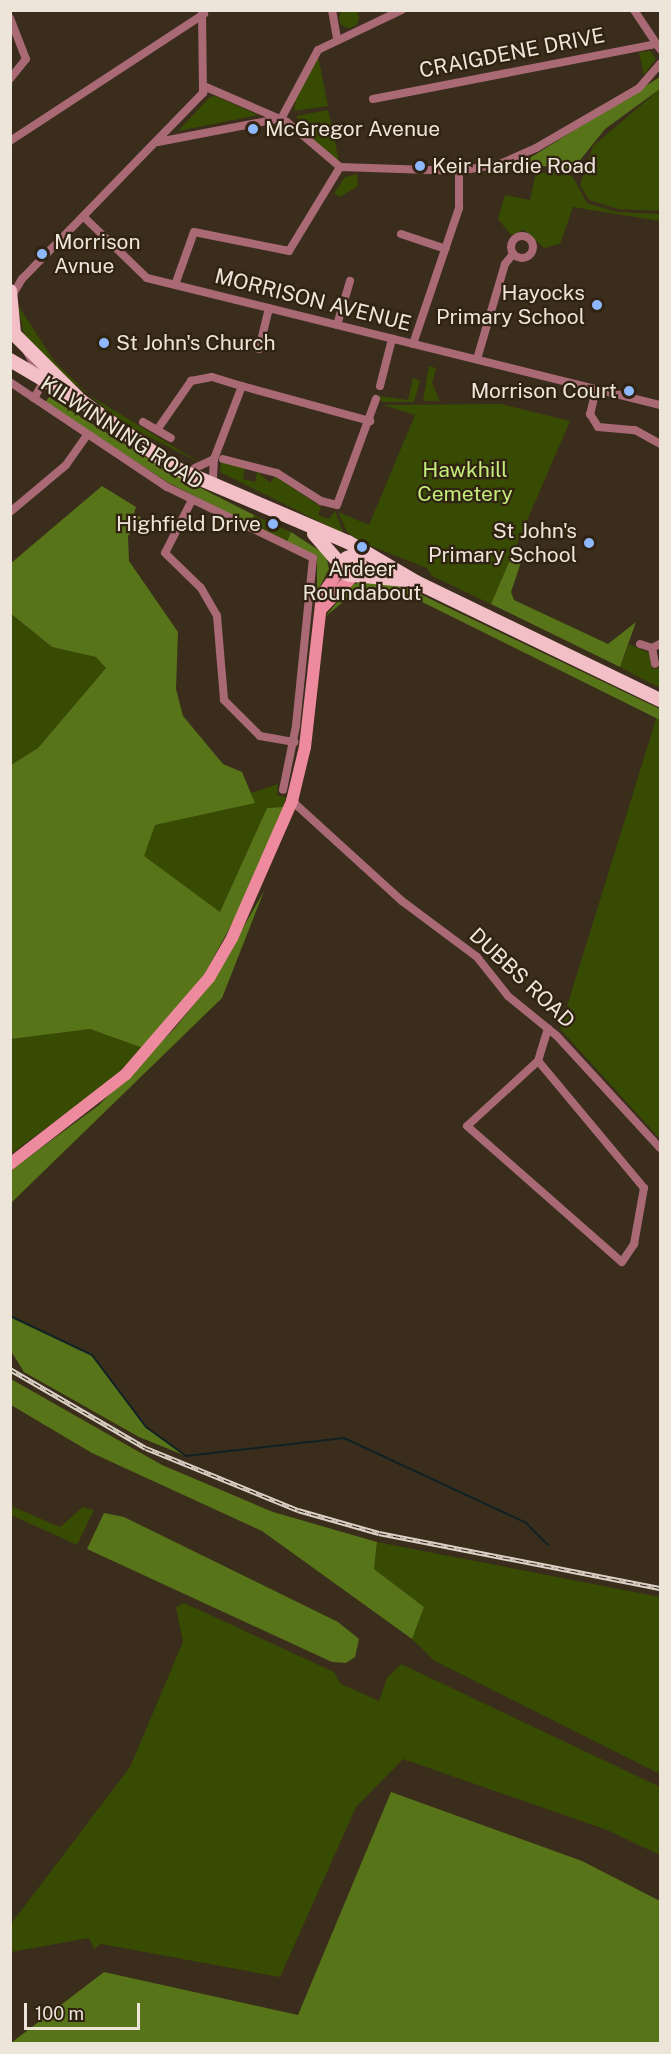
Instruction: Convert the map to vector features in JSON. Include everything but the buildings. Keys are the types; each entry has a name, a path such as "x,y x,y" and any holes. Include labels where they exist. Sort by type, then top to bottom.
{"main road":[{"path":"10,352 17,346 11,293"},
{"path":"14,334 81,401"},
{"path":"10,360 81,401 202,482 240,496 310,530 332,538 397,570 416,582 660,700"},
{"path":"157,453 213,477 240,496"},
{"path":"310,530 351,565 416,582"},
{"path":"332,538 351,565"},
{"path":"10,1164 126,1074 209,978 258,885 292,801 305,747 320,612 325,588 351,565 397,570"}],"street":[{"path":"332,10 337,38"},
{"path":"281,119 311,58 337,38 402,10"},
{"path":"634,10 659,47"},
{"path":"11,293 22,279 85,218 157,142 206,87 203,12"},
{"path":"10,141 203,12"},
{"path":"10,18 26,59 10,79"},
{"name":"CRAIGDENE DRIVE","path":"373,99 659,47"},
{"path":"206,87 281,119 340,167 459,171 500,164 536,148 639,88 660,64"},
{"path":"157,142 281,119"},
{"path":"175,285 194,231 289,251 340,167"},
{"path":"413,344 461,199 459,171"},
{"name":"MORRISON AVENUE","path":"85,218 140,275 660,405"},
{"path":"401,234 446,249"},
{"path":"477,359 499,283 513,254"},
{"path":"10,280 22,279"},
{"path":"337,325 350,281"},
{"path":"259,349 269,308"},
{"path":"380,386 392,339"},
{"path":"26,348 44,381 34,398"},
{"path":"157,430 191,381 212,377 370,421"},
{"name":"KILWINNING ROAD","path":"10,382 87,435 192,500 313,558 294,742"},
{"path":"213,477 242,386"},
{"path":"596,389 590,414 598,427 635,430 660,444"},
{"path":"195,468 219,459 240,462 277,472 321,501 337,505 370,421 376,399"},
{"path":"142,422 171,438"},
{"path":"10,512 66,465 87,435"},
{"path":"240,462 243,451"},
{"path":"192,500 165,553 201,588 217,616 224,700 260,736 294,742 283,790"},
{"path":"640,644 656,646 655,664"},
{"name":"DUBBS ROAD","path":"292,801 402,901 477,957 508,996 548,1028 660,1148"},
{"path":"538,1061 644,1188 634,1244 622,1262 466,1126 538,1061 548,1028"}],"green space":[{"path":"349,8 356,11 359,18 356,25 349,28 342,25 339,18 342,11"},
{"path":"650,51 656,59 644,75 639,52"},
{"path":"318,56 328,106 294,111 296,99"},
{"path":"660,77 660,89 605,129 573,169 520,164"},
{"path":"660,89 660,211 618,209 589,200 580,185 593,146"},
{"path":"215,96 258,115 178,131 210,97"},
{"path":"328,110 339,161 308,135 296,116"},
{"path":"563,172 573,177 587,203 617,212 660,214 660,221 573,207 560,244 544,248 524,230 511,235 498,219 505,195 530,200 536,173"},
{"path":"357,174 358,186 340,197 334,193 345,177"},
{"path":"18,305 54,361 89,395 202,464 126,425 44,359 24,336"},
{"path":"429,366 436,368 432,383 440,401 423,401"},
{"path":"413,378 420,381 414,402 383,402 372,395 408,400"},
{"path":"49,397 171,473 254,515 250,524 169,483 45,403"},
{"name":"Hawkhill Cemetery","path":"501,404 570,421 491,604 432,576 427,568 361,542 347,532 338,512 369,525 415,415 383,405"},
{"path":"222,456 245,469 243,479 255,482 257,471 270,483 275,476 321,507 318,515 329,519 335,511 344,534 220,472"},
{"path":"102,486 136,507 134,513 143,519 128,536 129,561 178,632 176,689 183,716 223,764 242,772 255,803 155,825 144,856 220,912 267,808 283,807 254,883 204,975 143,1048 90,1029 11,1039 11,765 38,748 106,668 96,657 52,647 11,614 10,564"},
{"path":"254,515 291,532 287,542 250,524"},
{"path":"291,532 326,555 329,569 317,592 317,556 287,542"},
{"path":"516,546 523,556 511,592 514,600 608,644 636,622 620,667 491,604"},
{"path":"364,581 399,584 660,709 660,720 400,591 371,587 356,591 325,617 351,585"},
{"path":"10,614 52,647 97,657 106,668 38,748 11,765"},
{"path":"629,644 649,653 652,669 659,668 660,688 620,667"},
{"path":"657,716 660,720 660,1139 560,1029"},
{"path":"278,784 277,795 286,797 283,807 267,808 220,912 143,856 155,825 254,803 251,793"},
{"path":"264,891 222,998 11,1203 10,1171 99,1105 174,1029 213,981"},
{"path":"90,1029 143,1048 111,1080 11,1154 10,1039"},
{"path":"10,1316 92,1355 146,1427 186,1456 139,1437 24,1372 11,1351"},
{"path":"11,1379 162,1465 273,1512 377,1542 374,1569 424,1607 412,1639 262,1531 92,1453 11,1405"},
{"path":"11,1506 60,1527 83,1507 94,1510 77,1545 11,1515"},
{"path":"104,1513 124,1517 338,1622 359,1639 355,1657 346,1663 332,1662 87,1549"},
{"path":"377,1542 660,1597 660,1774 435,1661 412,1639 424,1607 374,1569"},
{"path":"184,1603 334,1672 341,1684 379,1701 387,1678 401,1664 660,1787 660,1855 607,1830 403,1759 356,1807 280,1977 101,1944 94,1949 89,1938 11,1952 11,1924 130,1767 183,1642 176,1607"},
{"path":"391,1792 582,1861 660,1901 660,2043 11,2043 104,1972 298,2015"}],"waterway":[{"path":"10,1316 92,1355 146,1427 186,1456 344,1438 526,1523 548,1545"}],"railway":[{"path":"10,1369 146,1448 298,1510 379,1533 660,1588"}],"place":[{"name":"McGregor Avenue","path":"253,129"},
{"name":"Keir Hardie Road","path":"420,166"},
{"name":"Morrison Avnue","path":"42,254"},
{"name":"Hayocks Primary School","path":"597,305"},
{"name":"St John's Church","path":"104,343"},
{"name":"Morrison Court","path":"629,391"},
{"name":"Highfield Drive","path":"273,524"},
{"name":"St John's Primary School","path":"589,543"},
{"name":"Ardeer Roundabout","path":"362,547"}]}
